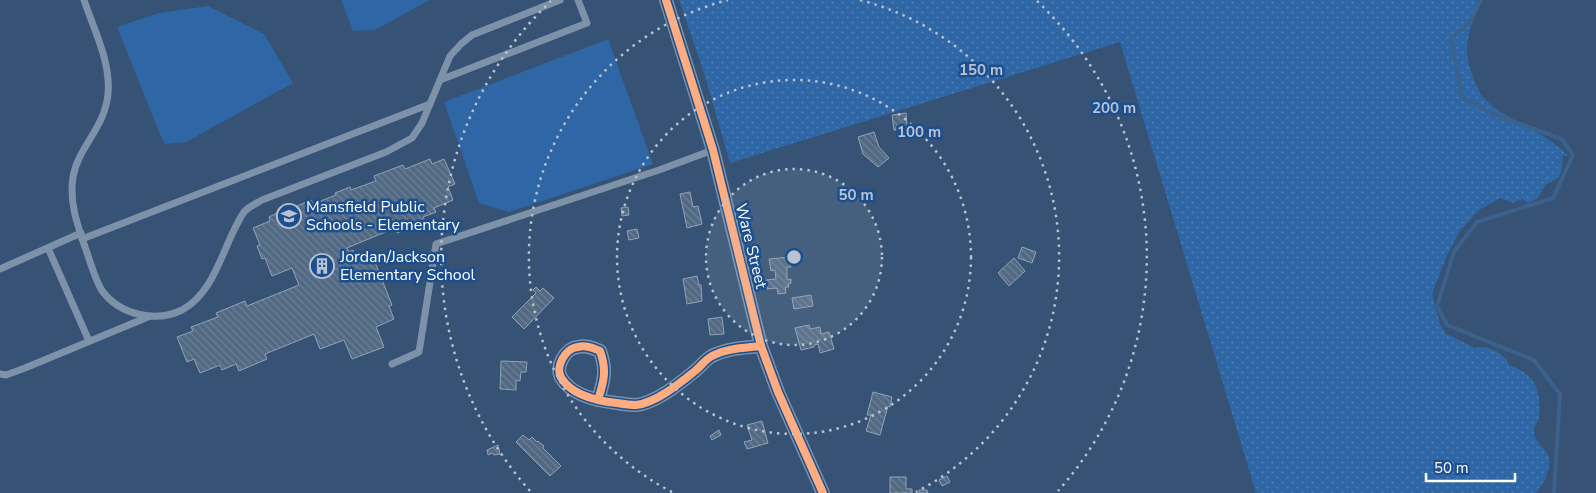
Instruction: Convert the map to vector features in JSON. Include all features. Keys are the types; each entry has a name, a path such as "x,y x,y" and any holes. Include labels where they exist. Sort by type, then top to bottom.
{"street":[{"name":"Ware Street","path":"666,0 713,150 761,346 778,392 823,493"},
{"path":"598,400 637,405 660,396 679,384 710,357 726,350 761,346"}],"lane":[{"path":"84,0 106,65 108,96 99,126 84,149 73,175 73,208 82,239 102,291 115,304 129,312 150,316 162,316 182,310 197,298 211,279 245,211 262,200 386,152 412,138 422,122 450,56 472,35 560,0"},
{"path":"440,80 587,23 578,0"},
{"path":"0,269 48,248 82,239 430,104"},
{"path":"392,364 419,352 436,244 659,170 713,150"},
{"path":"48,248 88,341"},
{"path":"0,374 6,375 150,316"}],"shaded area":[{"path":"341,0 430,0 375,30 353,31"},
{"path":"679,0 1483,0 1474,19 1467,47 1469,67 1479,91 1494,107 1553,143 1569,156 1563,156 1560,175 1545,185 1533,201 1527,203 1522,199 1513,203 1500,198 1479,210 1460,231 1447,255 1432,294 1440,324 1445,333 1475,348 1484,347 1496,351 1506,359 1509,365 1525,373 1534,383 1539,397 1539,418 1534,428 1534,434 1550,461 1548,471 1541,486 1536,493 1256,493 1120,42 730,163 705,76"},
{"path":"208,6 264,34 293,83 186,142 164,144 117,27 159,13"},
{"path":"608,39 653,164 509,212 479,203 444,102"}],"building":[{"path":"906,113 907,126 896,127 896,130 894,130 892,115"},
{"path":"874,132 879,147 889,158 878,167 863,154 858,137"},
{"name":"Jordan/Jackson Elementary School","path":"430,159 432,164 444,159 455,184 448,187 453,200 434,208 436,212 423,217 425,222 397,233 395,228 347,248 349,252 353,250 358,263 373,257 392,305 389,306 394,319 376,327 384,347 352,359 344,340 320,349 314,334 265,354 267,359 239,371 236,364 222,370 220,365 200,373 194,359 187,362 177,337 193,331 191,327 218,317 216,313 245,301 247,306 299,285 292,268 272,276 265,258 262,259 257,246 260,245 253,228 270,221 269,217 277,213 279,218 284,216 283,212 311,200 313,204 350,187 351,190 376,181 374,176 403,165 405,169"},
{"path":"690,192 693,207 698,206 702,224 687,228 680,194"},
{"path":"628,207 629,215 622,216 621,208"},
{"path":"637,229 639,238 629,240 627,231"},
{"path":"1022,247 1036,252 1032,263 1018,258"},
{"path":"790,257 791,267 787,267 787,280 791,279 791,283 788,284 789,287 785,287 786,293 778,294 777,288 767,289 766,280 776,279 775,270 771,271 769,259"},
{"path":"1014,258 1025,271 1009,286 998,273"},
{"path":"697,276 699,285 701,285 702,301 687,304 683,279"},
{"path":"536,287 540,291 543,288 554,298 524,329 512,317 536,293 533,290"},
{"path":"811,295 813,306 794,309 792,298"},
{"path":"722,317 724,334 710,335 708,319"},
{"path":"809,325 810,329 820,327 821,334 829,332 834,349 820,353 818,344 801,350 795,328"},
{"path":"501,361 527,362 526,372 521,372 520,381 516,380 516,390 500,389"},
{"path":"873,392 892,397 880,435 866,431 871,415 867,415"},
{"path":"762,421 768,443 747,449 744,442 752,440 747,425"},
{"path":"719,430 721,435 712,440 710,436"},
{"path":"523,435 529,440 532,437 538,441 561,466 550,476 516,442"},
{"path":"498,445 500,454 494,455 493,453 488,455 487,450"},
{"path":"947,476 950,482 942,486 939,480"},
{"path":"890,477 906,477 906,489 912,489 912,493 890,493"},
{"path":"919,490 927,490 928,493 919,493"}],"waterway":[{"path":"1480,0 1472,19 1451,39 1462,97 1493,114 1562,139 1573,155 1553,198 1477,222 1454,252 1437,306 1447,325 1534,360 1560,394 1554,493"}],"cycle path":[{"path":"666,0 713,150 761,346 778,392 823,493"},
{"path":"598,400 600,393 602,387 604,376 600,351 581,346 573,348 562,359 559,370 562,379 567,385 586,397 594,399 602,401 636,405 652,401 667,392 718,353 761,346"}],"place":[{"name":"Mansfield Public Schools - Elementary","path":"289,216"},
{"name":"Jordan/Jackson Elementary School","path":"322,266"}]}
